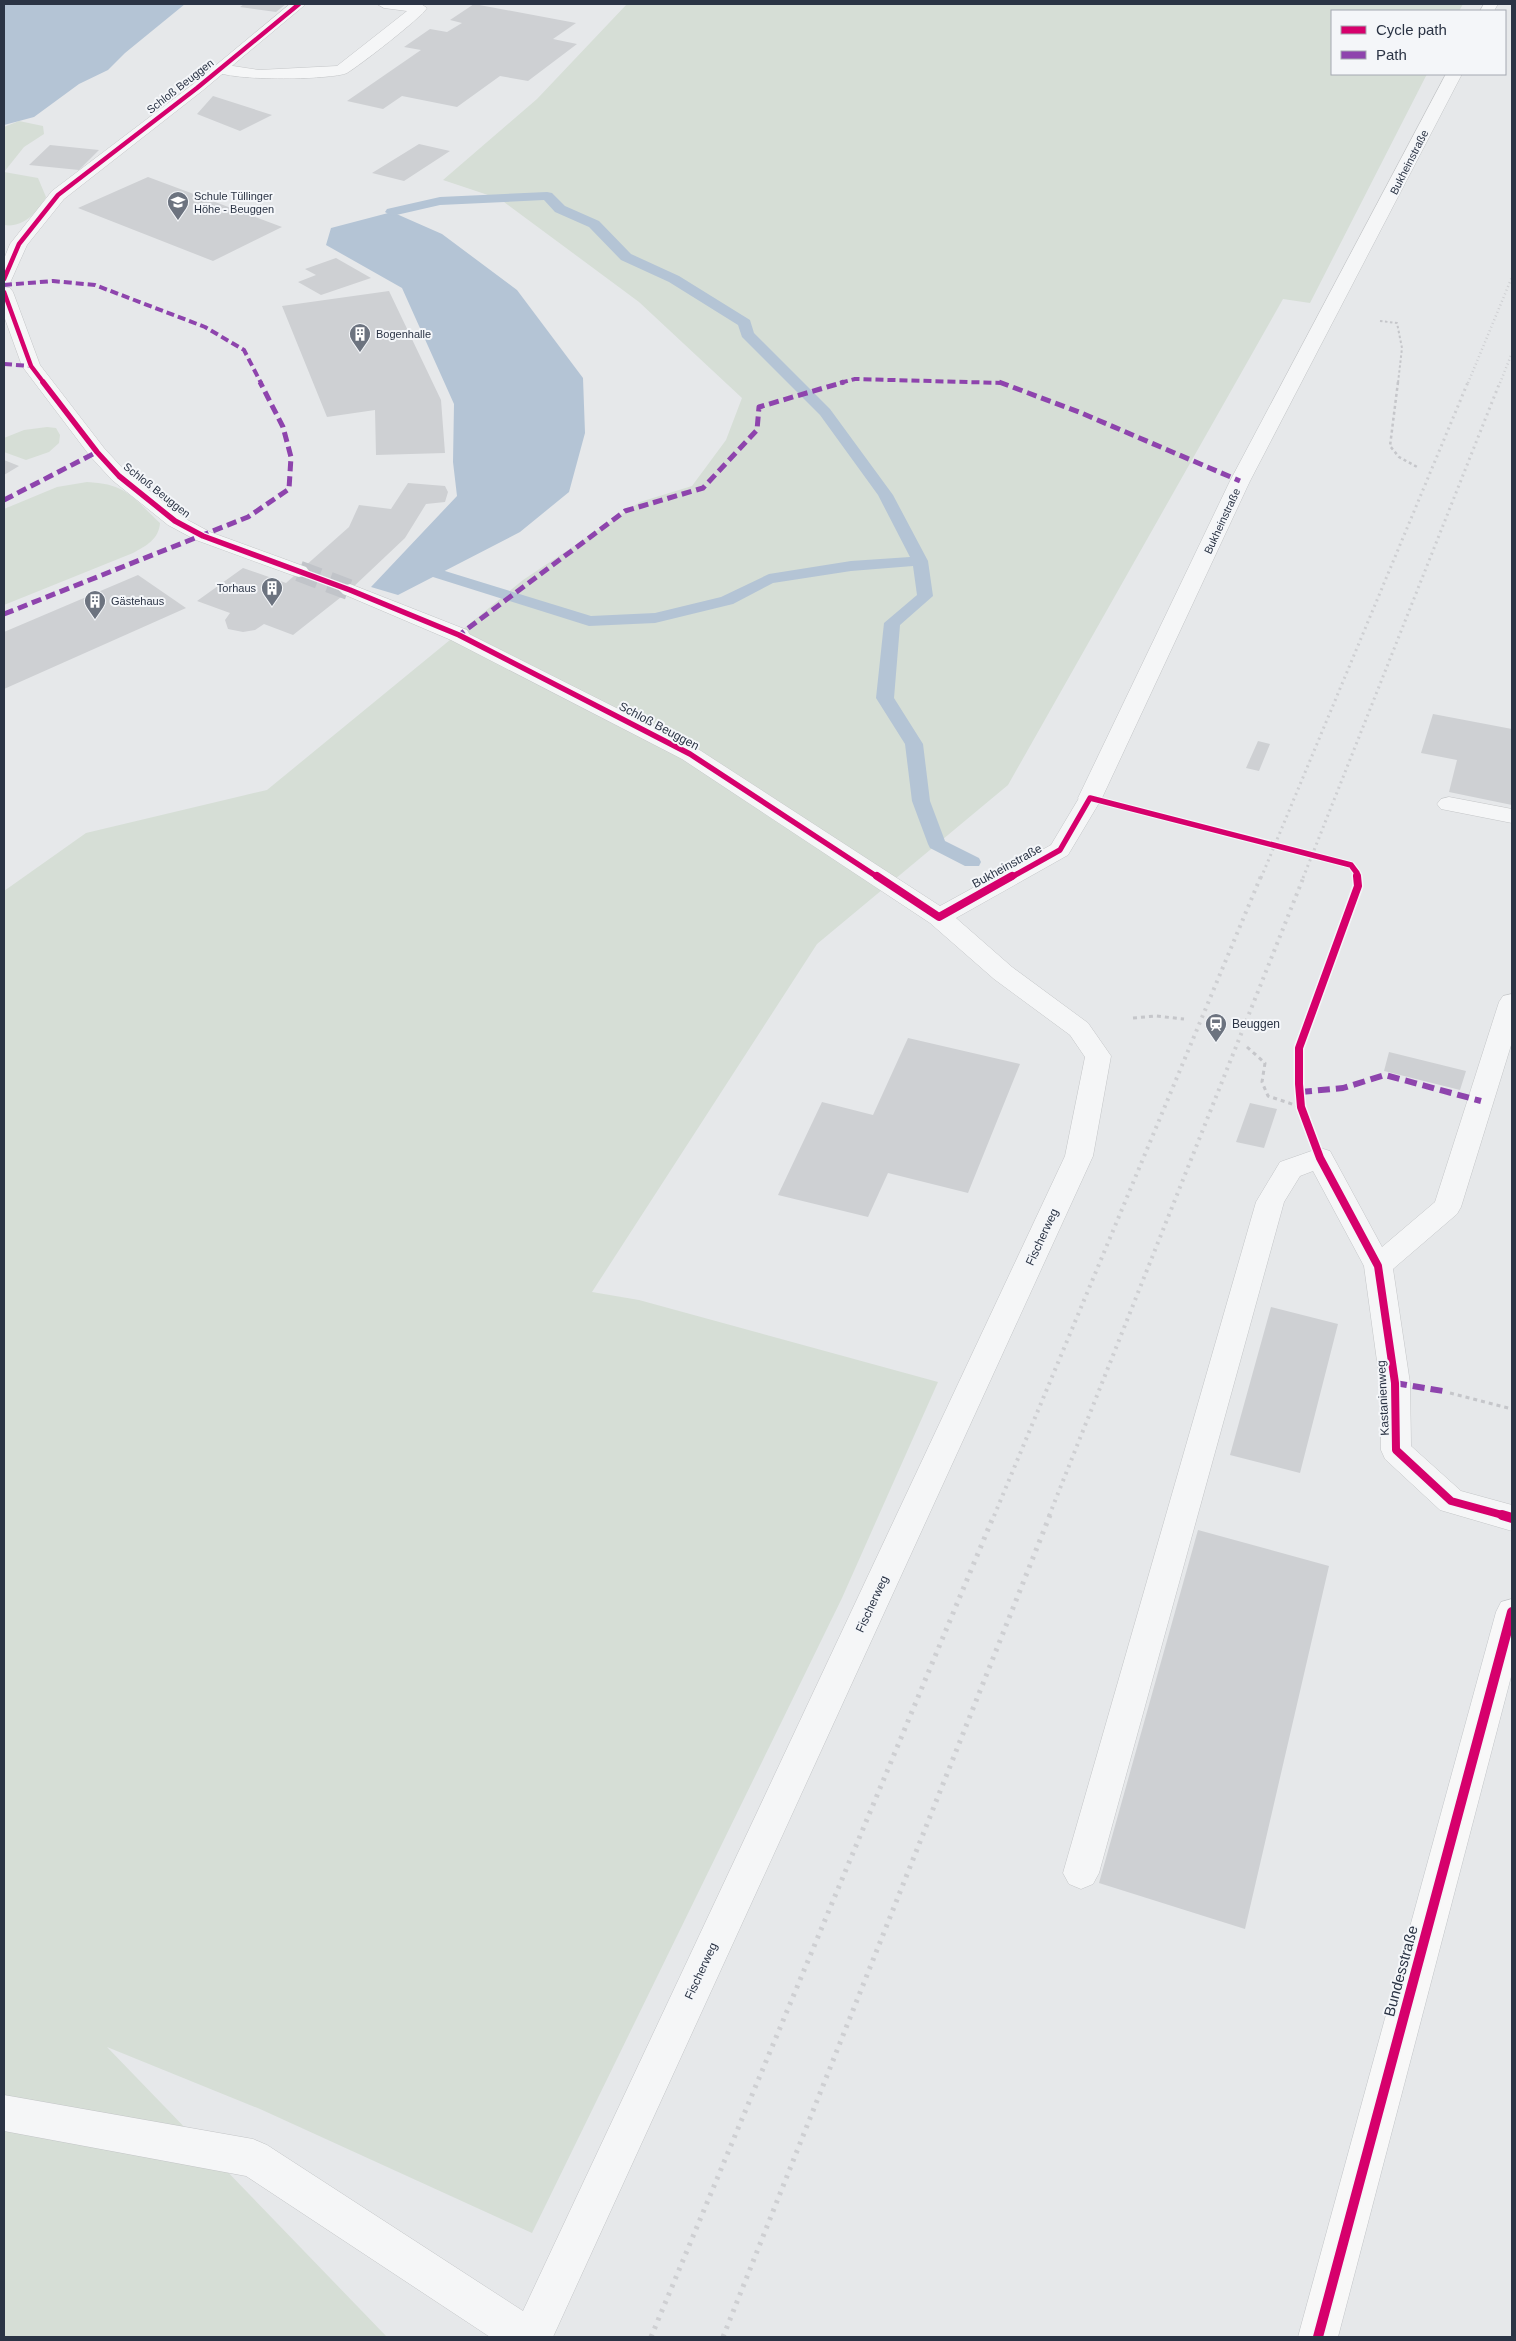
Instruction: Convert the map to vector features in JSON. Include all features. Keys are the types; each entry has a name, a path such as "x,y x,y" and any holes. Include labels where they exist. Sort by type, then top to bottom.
{"main road":[{"name":"Bundesstraße","path":"1318,2337 1512,1612"}],"street":[{"name":"Schloß Beuggen","path":"4,279 19,244 58,195 220,69 299,4"},
{"path":"220,69 259,75 341,70 420,8 384,4"},
{"name":"Bukheinstraße","path":"939,916 1060,850 1090,798 1240,482 1453,75"},
{"name":"Schloß Beuggen","path":"4,292 31,366 96,452 119,476 175,521 203,536 299,571"},
{"name":"Schloß Beuggen","path":"350,590 459,635 690,754 939,916"},
{"path":"1449,804 1512,816"},
{"name":"Fischerweg","path":"532,2337 1079,1156 1098,1056 1079,1029 1003,973 939,916"},
{"path":"1378,1266 1447,1207 1512,1002"},
{"name":"Kastanienweg","path":"1082,1873 1270,1202 1290,1169 1320,1158 1378,1266 1395,1383 1396,1450 1450,1501 1512,1518"},
{"path":"4,2113 253,2158 526,2337"}],"path":[{"path":"1330,312 1397,324 1402,348 1390,446 1399,457 1419,468"},
{"path":"1156,1016 1184,1019"},
{"path":"1247,1046 1265,1063 1262,1082 1268,1096 1302,1107"},
{"path":"1443,1391 1475,1401 1497,1404 1512,1409"}],"shaded area":[{"path":"627,4 1463,4 1460,10 1331,10 1331,75 1426,75 1310,303 1283,299 1008,785 817,944 592,1292 639,1300 938,1382 842,1598 532,2233 260,2109 107,2047 387,2337 4,2337 4,891 86,833 267,790 523,580 640,502 692,486 726,440 742,398 639,302 500,199 443,180 537,99"},
{"path":"19,121 43,126 44,134 24,147 4,172 4,127"},
{"path":"4,172 38,178 46,197 34,214 17,224 4,225"},
{"path":"47,427 56,428 60,435 59,443 49,452 26,460 4,452 4,438 24,430"},
{"path":"87,482 100,483 120,489 135,499 160,523 154,538 147,545 133,553 4,605 4,509 57,487"}],"water":[{"path":"4,4 185,4 125,53 108,70 79,84 34,117 4,125"},
{"path":"392,212 442,234 517,290 583,378 585,433 569,492 520,532 398,595 371,587 457,496 453,462 454,404 402,288 326,245 331,228"}],"building":[{"path":"244,4 286,4 276,12 240,7"},
{"path":"474,4 576,23 553,39 577,44 528,81 500,76 457,107 402,96 383,109 347,101 421,50 404,47 430,29 447,32 462,23 450,20"},
{"path":"213,96 272,115 240,131 197,114"},
{"path":"419,144 450,151 404,181 372,173"},
{"path":"50,145 99,150 79,170 29,165"},
{"path":"148,177 282,227 213,261 78,208"},
{"path":"336,258 371,278 321,295 298,282 316,275 305,269"},
{"name":"Bogenhalle","path":"389,291 441,400 445,453 376,455 375,410 327,417 282,306"},
{"path":"4,460 19,466 4,475"},
{"path":"408,483 445,486 448,492 445,502 426,504 405,538 350,590 293,635 264,624 255,630 243,632 228,629 225,620 230,613 197,601 243,568 286,583 349,527 359,505 391,509"},
{"name":"Gästehaus","path":"138,575 186,608 4,689 4,632"},
{"path":"1433,714 1512,729 1512,805 1449,792 1457,760 1421,753"},
{"path":"1258,741 1270,744 1259,771 1246,768"},
{"path":"908,1038 1020,1064 968,1193 888,1173 868,1217 778,1195 822,1102 873,1115"},
{"path":"1389,1052 1466,1071 1460,1090 1384,1071"},
{"path":"1250,1103 1277,1109 1264,1148 1236,1142"},
{"path":"1271,1307 1338,1324 1300,1473 1230,1455"},
{"path":"1198,1530 1329,1566 1245,1929 1099,1883"}],"waterway":[{"path":"392,212 440,201 547,196 560,209 594,224 626,257 674,279 745,323 747,334 825,412 885,495 920,561"},
{"path":"439,574 557,609 589,621 655,618 727,601 769,579 851,566 920,561"},
{"path":"920,561 925,596 892,623 885,698 914,744 921,801 937,844 972,862"}],"tunnel":[{"path":"299,571 350,590"}],"railway":[{"path":"1468,383 1512,277"},
{"path":"1500,383 1512,353"},
{"path":"1261,878 1468,382"},
{"path":"1303,878 1500,382"},
{"path":"994,1516 1261,876"},
{"path":"1049,1516 1304,876"},
{"path":"651,2337 994,1515"},
{"path":"723,2337 1050,1515"}],"marked path":[{"path":"4,285 53,281 95,285 205,327 244,350 283,427 291,457 289,489 248,517 4,614"},
{"path":"4,364 31,366"},
{"path":"456,633 459,635 625,511 703,488 757,430 759,407 855,379 999,382 1079,412 1240,481"},
{"path":"4,500 97,452"},
{"path":"1300,1092 1343,1088 1365,1083 1385,1075 1481,1101"},
{"path":"1395,1383 1443,1391"}],"cycle path":[{"path":"4,279 19,244 58,195 197,88 299,4"},
{"path":"4,292 31,366 97,452 119,476 175,521 203,536 350,590 459,635 690,754 939,917 1060,850 1090,798 1351,865 1357,873 1358,886 1299,1048 1301,1107 1320,1158 1378,1266 1395,1383 1396,1450 1451,1501 1512,1518"},
{"path":"1318,2337 1512,1612"}],"place":[{"name":"Schule Tüllinger Höhe - Beuggen","path":"178,221"},
{"name":"Bogenhalle","path":"360,353"},
{"name":"Torhaus","path":"272,607"},
{"name":"Gästehaus","path":"95,620"},
{"name":"Beuggen","path":"1216,1043"}]}
